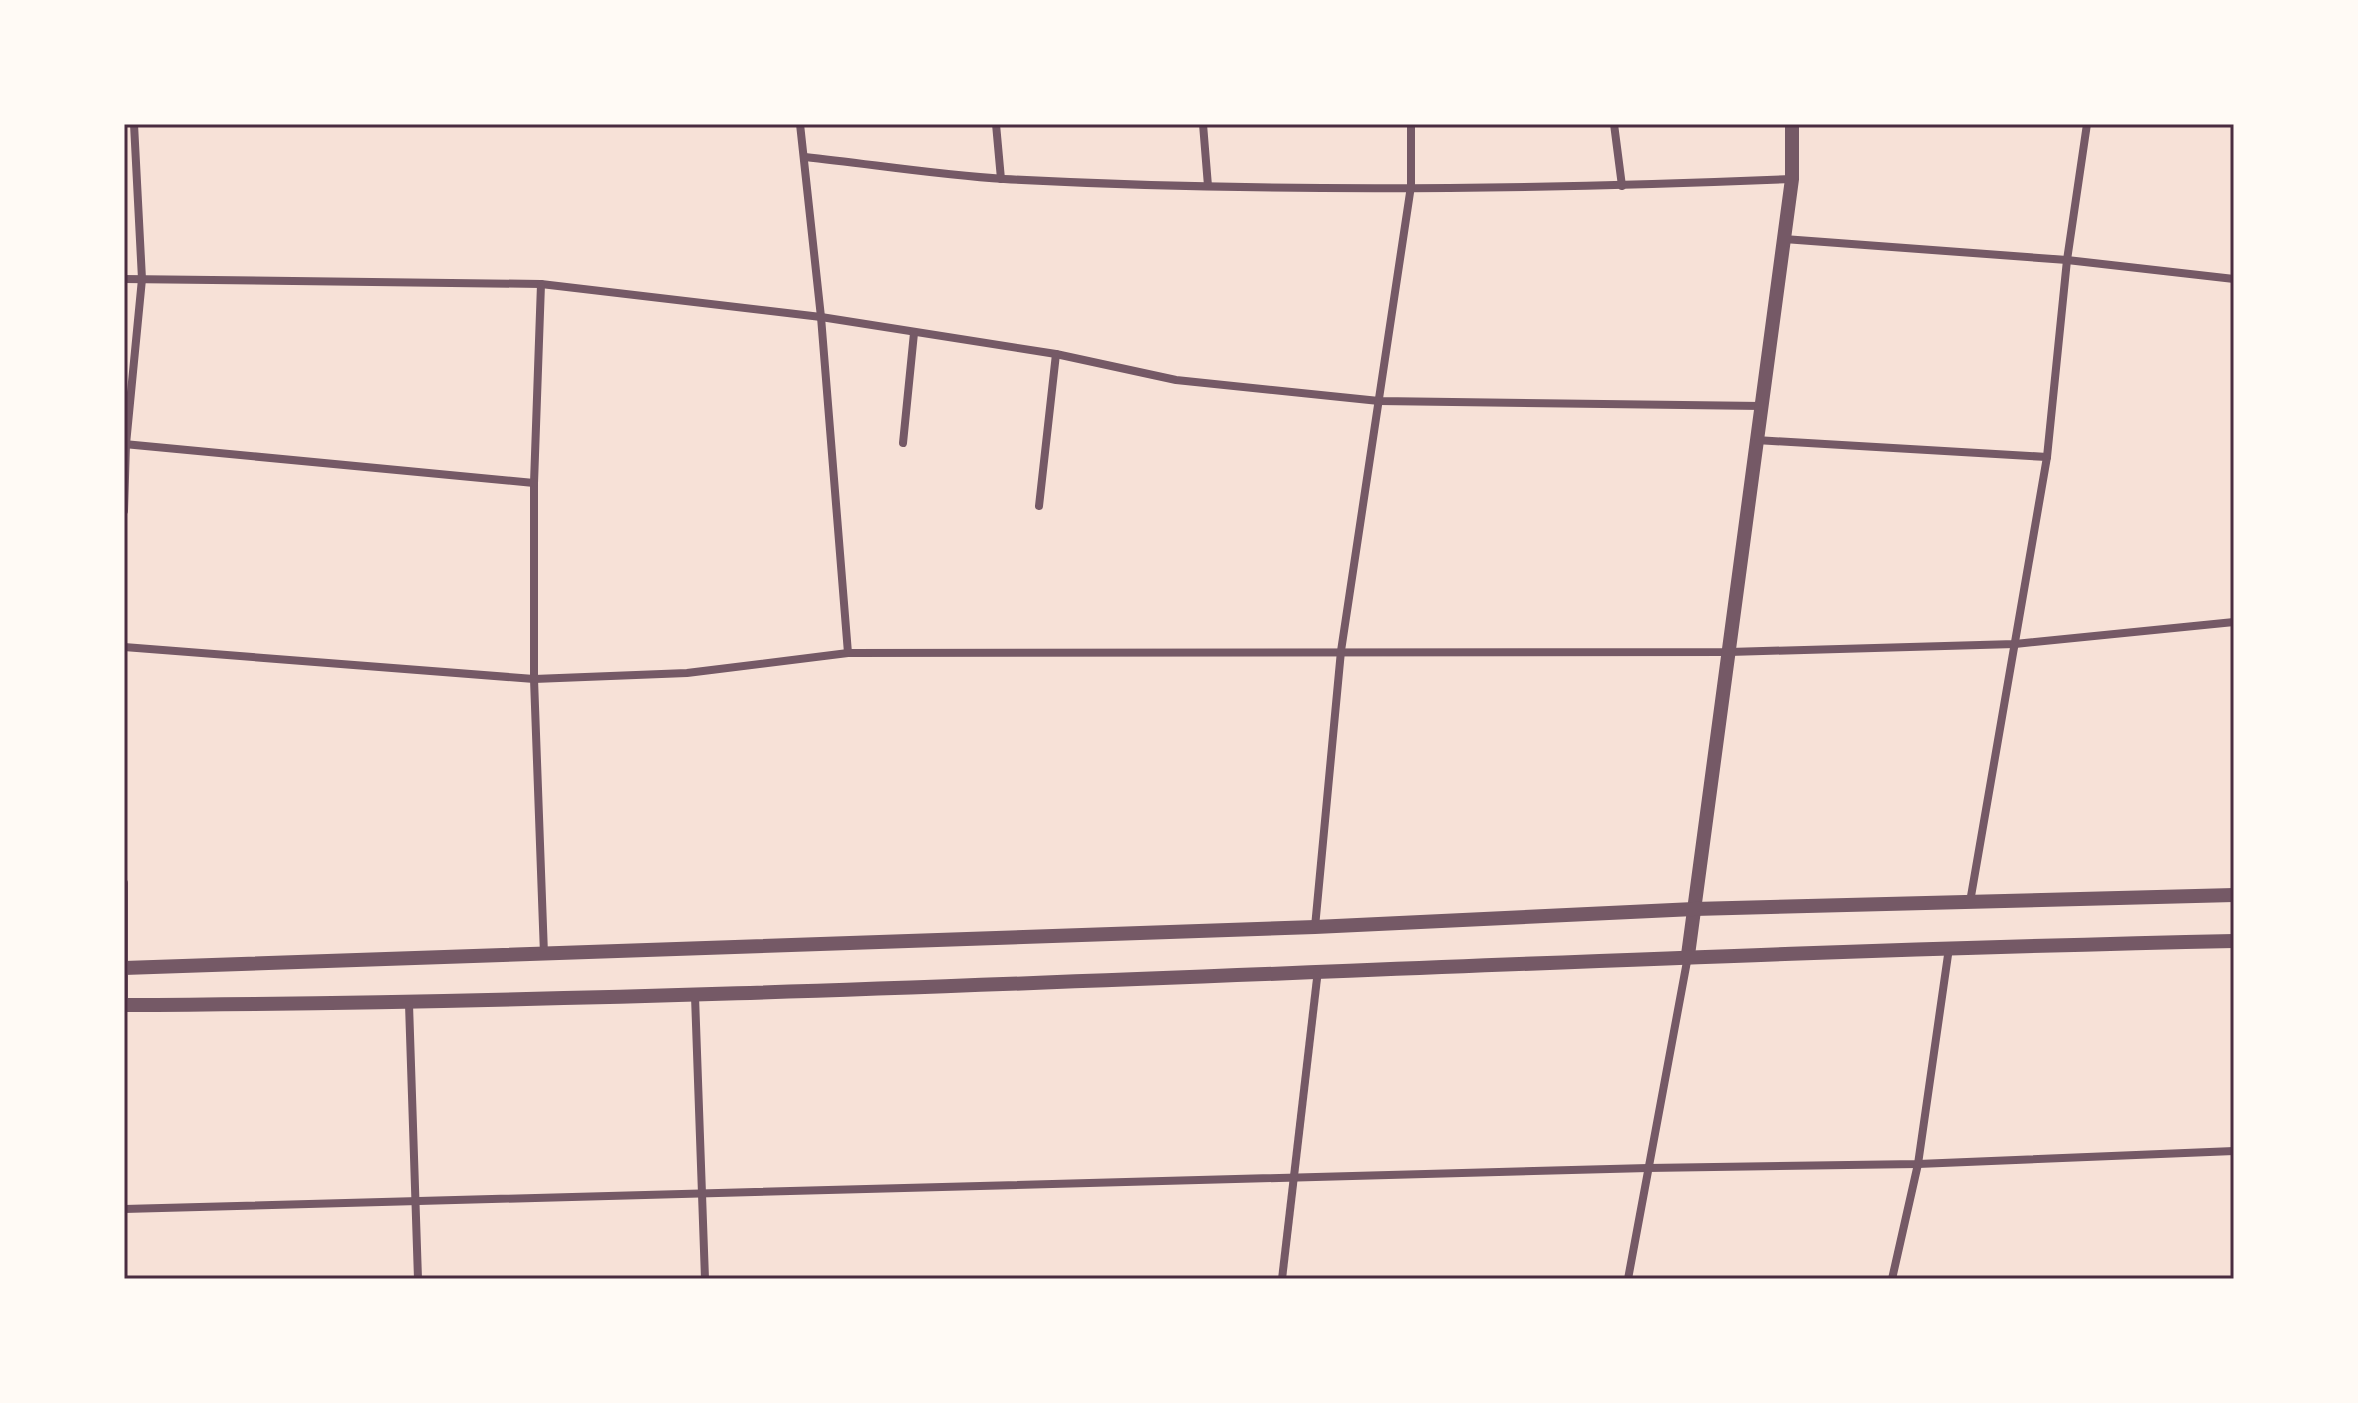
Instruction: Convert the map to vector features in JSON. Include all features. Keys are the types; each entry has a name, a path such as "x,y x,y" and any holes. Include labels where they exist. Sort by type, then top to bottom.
{"street":[{"path":"124,511 125,444 142,279 134,124"},
{"path":"800,124 821,317 848,653"},
{"path":"996,124 1001,179"},
{"path":"1203,124 1208,186"},
{"path":"1315,927 1341,651 1411,186 1411,124"},
{"path":"1614,124 1622,186"},
{"path":"1628,1279 1688,955 1792,179 1792,124"},
{"path":"1969,903 2047,457 2067,260 2087,124"},
{"path":"805,157 1001,179 1208,186 1622,186 1792,179"},
{"path":"1784,239 2067,260 2234,279"},
{"path":"124,279 541,284 821,317 1056,354 1176,380 1379,401 1762,406"},
{"path":"541,284 534,483 534,679 544,954"},
{"path":"903,443 914,333"},
{"path":"1039,506 1056,354"},
{"path":"1755,439 2047,457"},
{"path":"125,444 534,483"},
{"path":"124,647 534,679 687,673 848,653 1729,652 2015,644 2234,622"},
{"path":"124,883 124,1003 409,1004 695,996 1688,955 2234,941"},
{"path":"125,968 1315,927 1694,909 2234,895"},
{"path":"1892,1279 1918,1164 1949,947"},
{"path":"1282,1279 1318,969"},
{"path":"695,996 705,1279"},
{"path":"409,1004 418,1279"},
{"path":"124,1209 1648,1168 1918,1164 2234,1151"}]}
